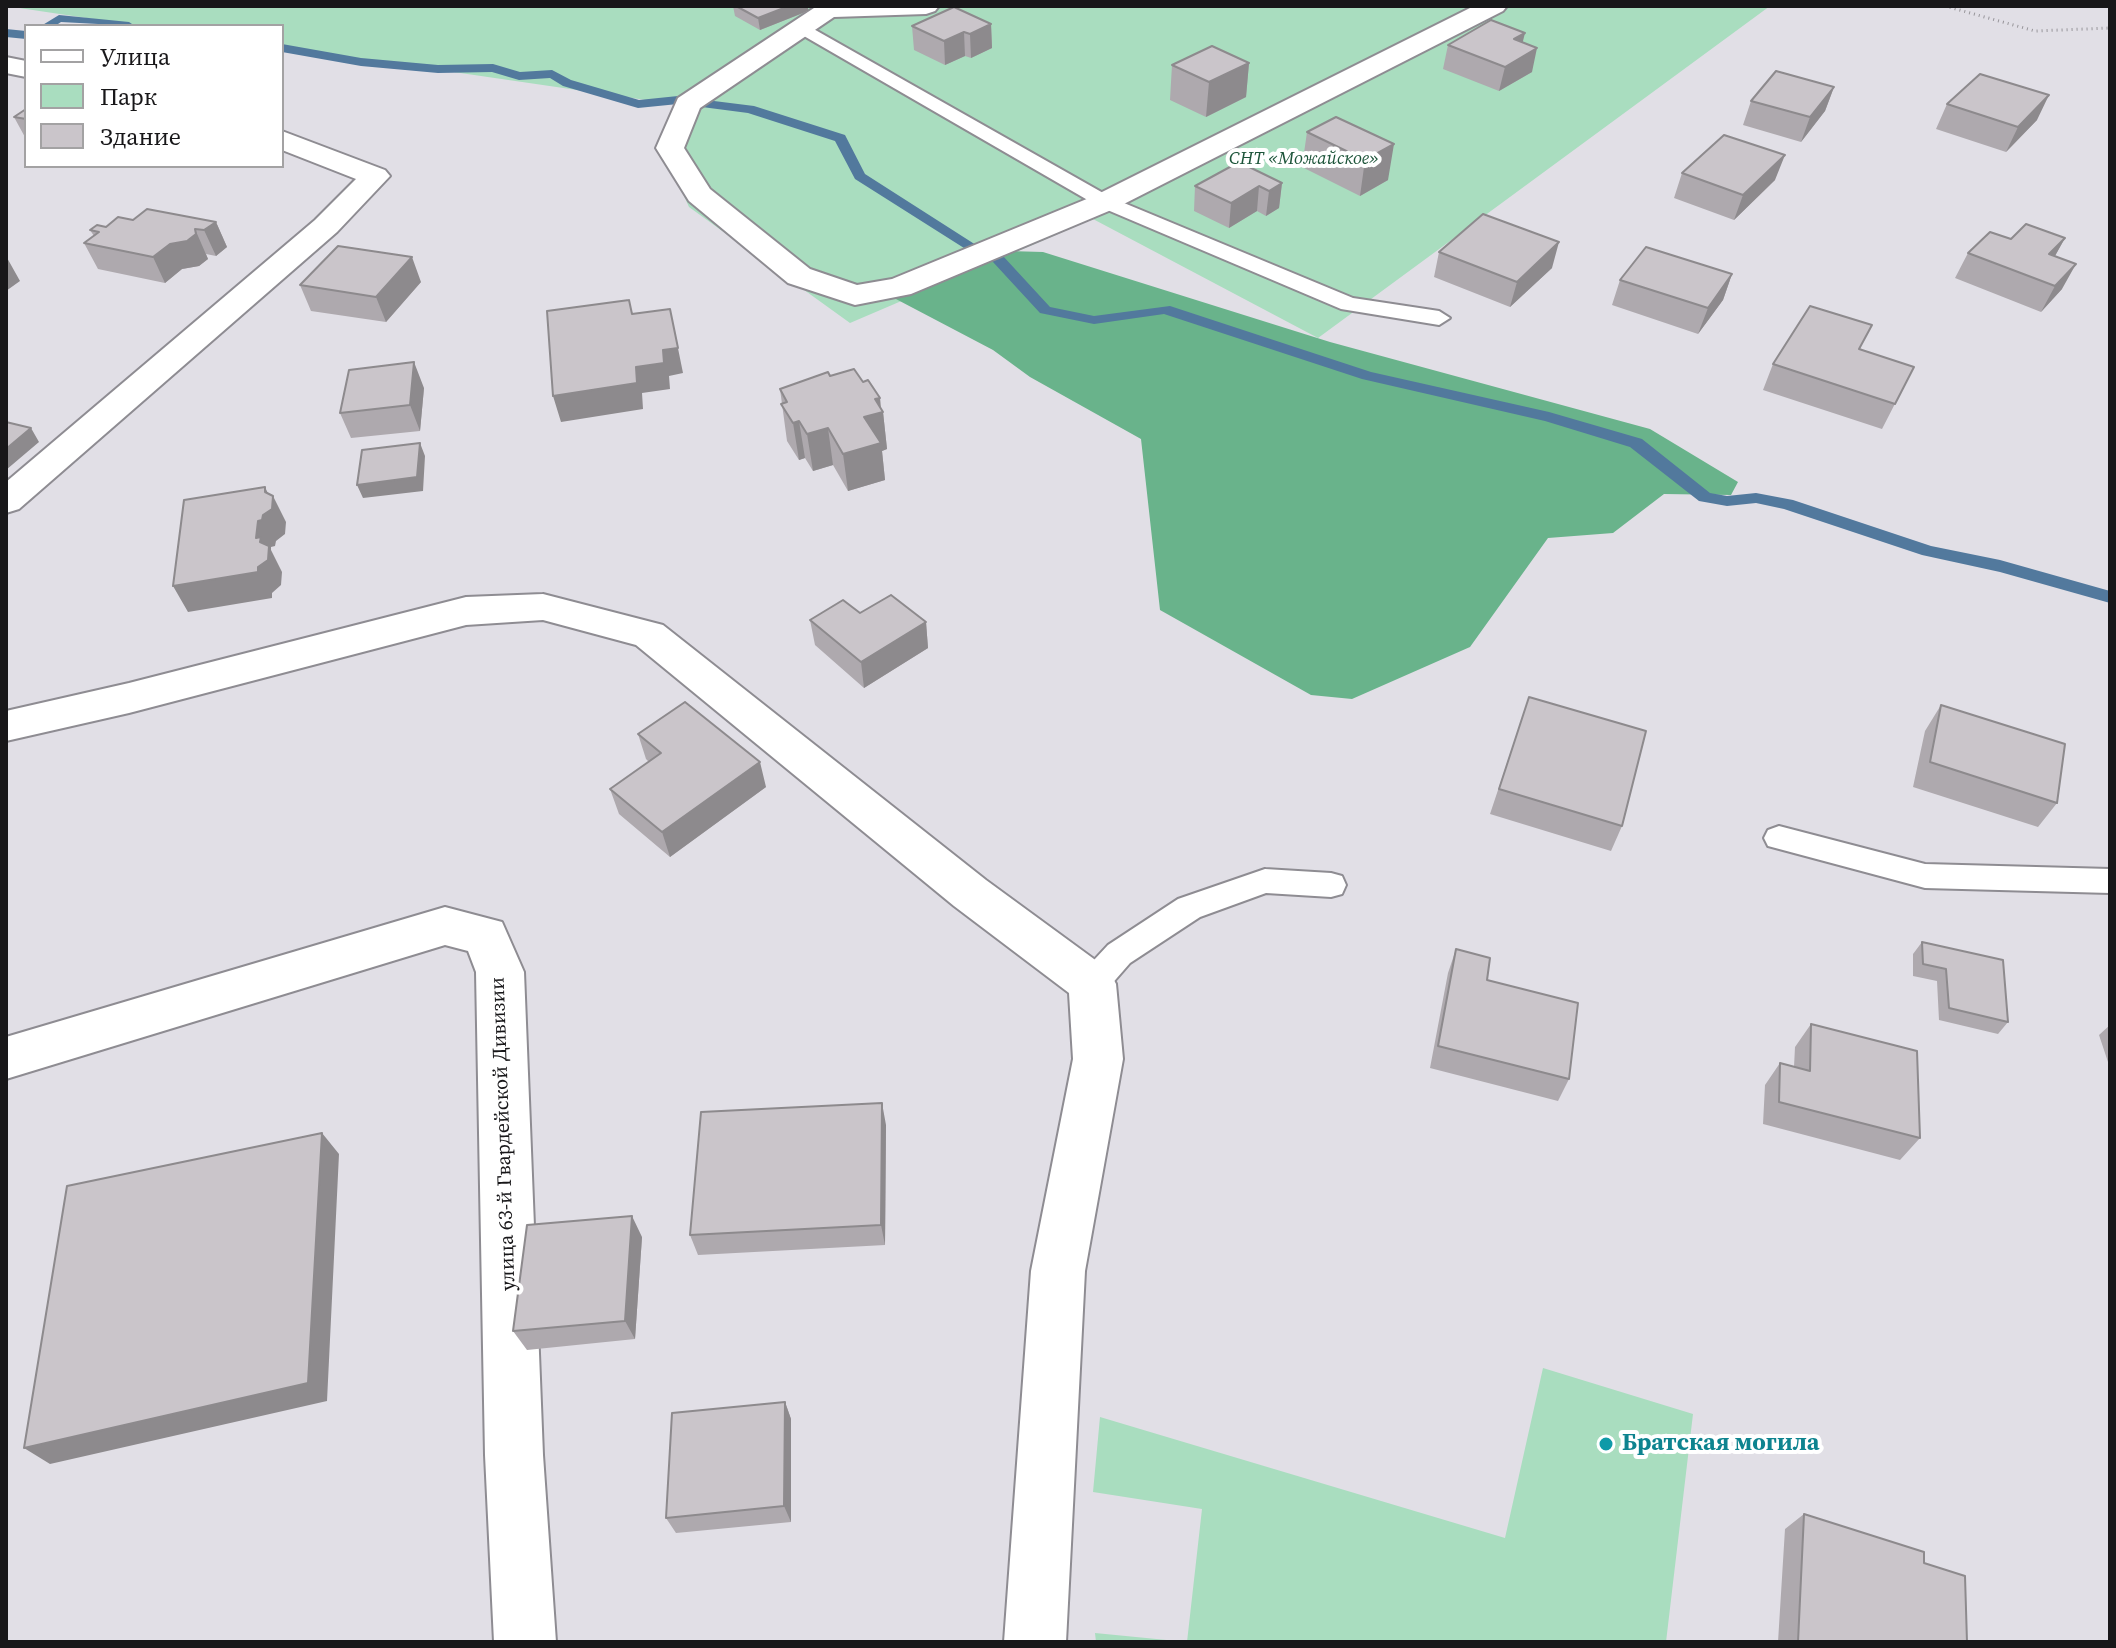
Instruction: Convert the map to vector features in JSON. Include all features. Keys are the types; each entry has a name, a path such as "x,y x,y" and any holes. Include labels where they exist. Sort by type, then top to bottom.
{"street":[{"path":"926,6 827,8 803,28 688,104 670,148 699,195 799,276 855,295 900,287 1105,202 1494,6"},
{"path":"6,501 326,226 375,176 284,141"},
{"path":"6,726 129,698 466,611 543,607 649,635 970,893 1092,984 1098,1059 1058,1271 1035,1642"},
{"name":"улица 63-й Гвардейской Дивизии","path":"6,1058 445,926 486,936 500,972 514,1455 525,1642"}],"lane":[{"path":"803,28 1105,202 1336,299 1439,318"},
{"path":"1779,838 1925,876 2110,881"},
{"path":"1092,984 1119,954 1189,908 1265,881 1331,885"}],"path":[{"path":"1945,6 2035,31 2110,28"}],"green space":[{"name":"СНТ «Можайское»","path":"6,6 1770,6 1318,338 1093,219 850,323 689,207 661,144 680,105 284,47 284,24 127,24"},
{"path":"1008,251 1043,252 1330,342 1650,429 1738,482 1731,495 1664,494 1613,533 1548,538 1470,647 1352,699 1311,695 1160,610 1141,439 1030,377 993,350 894,298"},
{"path":"1543,1368 1693,1414 1666,1642 1187,1642 1202,1509 1093,1492 1100,1417 1505,1538"},
{"path":"1095,1633 1187,1642 1096,1642"}],"building":[{"path":"736,6 789,6 758,18"},
{"path":"954,7 991,24 944,41 912,26"},
{"path":"1491,20 1525,33 1514,39 1537,48 1505,67 1448,45"},
{"path":"1212,46 1249,63 1209,82 1172,65"},
{"path":"1776,71 1834,87 1810,117 1751,101"},
{"path":"1980,74 2049,95 2018,127 1947,104"},
{"path":"24,110 24,119 14,117"},
{"path":"1336,117 1394,144 1365,160 1307,132"},
{"path":"1724,135 1785,155 1743,195 1682,173"},
{"path":"1239,162 1282,183 1269,191 1259,186 1231,203 1195,186"},
{"path":"147,209 216,222 204,230 195,229 196,234 187,241 170,244 153,257 84,243 99,232 90,230 97,225 106,227 118,217 133,220"},
{"path":"1483,214 1559,242 1517,282 1439,252"},
{"path":"2026,224 2065,238 2049,254 2076,264 2055,286 1968,253 1990,232 2011,239"},
{"path":"338,246 412,257 376,297 300,285"},
{"path":"1646,247 1732,274 1708,308 1620,280"},
{"path":"629,300 632,314 670,309 678,348 663,350 664,363 636,367 637,383 553,396 547,311"},
{"path":"1810,306 1872,325 1859,349 1914,367 1895,404 1773,364"},
{"path":"414,362 410,405 340,413 349,370"},
{"path":"854,369 863,382 868,380 880,398 875,399 883,412 864,417 881,443 843,454 828,428 807,434 799,421 793,423 781,404 787,402 780,389 828,372 830,376"},
{"path":"6,422 31,428 6,449"},
{"path":"420,443 417,477 357,485 362,450"},
{"path":"265,487 265,492 273,496 272,509 258,521 256,538 261,537 260,542 269,546 268,560 258,567 258,572 173,586 184,500"},
{"path":"891,595 926,622 861,662 810,620 843,600 860,613"},
{"path":"1529,697 1646,731 1622,826 1499,789"},
{"path":"685,702 760,762 662,832 610,789 661,753 638,734"},
{"path":"1941,705 2065,744 2057,803 1930,762"},
{"path":"1922,942 2003,960 2008,1022 1949,1008 1946,969 1923,964"},
{"path":"1456,949 1490,958 1487,980 1578,1003 1569,1079 1438,1046"},
{"path":"1811,1024 1917,1051 1920,1138 1779,1102 1780,1063 1810,1071"},
{"path":"882,1103 881,1225 690,1235 701,1112"},
{"path":"322,1133 308,1383 24,1448 67,1186"},
{"path":"632,1216 625,1321 513,1331 527,1225"},
{"path":"785,1402 784,1506 666,1518 672,1413"},
{"path":"1804,1514 1924,1552 1924,1563 1965,1576 1967,1642 1798,1642"}],"waterway":[{"path":"50,24 59,18 112,24"},
{"path":"6,33 24,35"},
{"path":"284,48 361,62 438,69 493,68 519,76 552,74 567,83 638,104 678,100"},
{"path":"706,104 750,109 840,138 860,176 969,245"},
{"path":"998,259 1045,310 1094,320 1165,309 1367,376 1549,417 1636,443 1705,497 1727,501 1756,498 1787,504 1928,551 2000,566 2110,597"}],"place":[{"name":"Братская могила","path":"1606,1444"}]}
